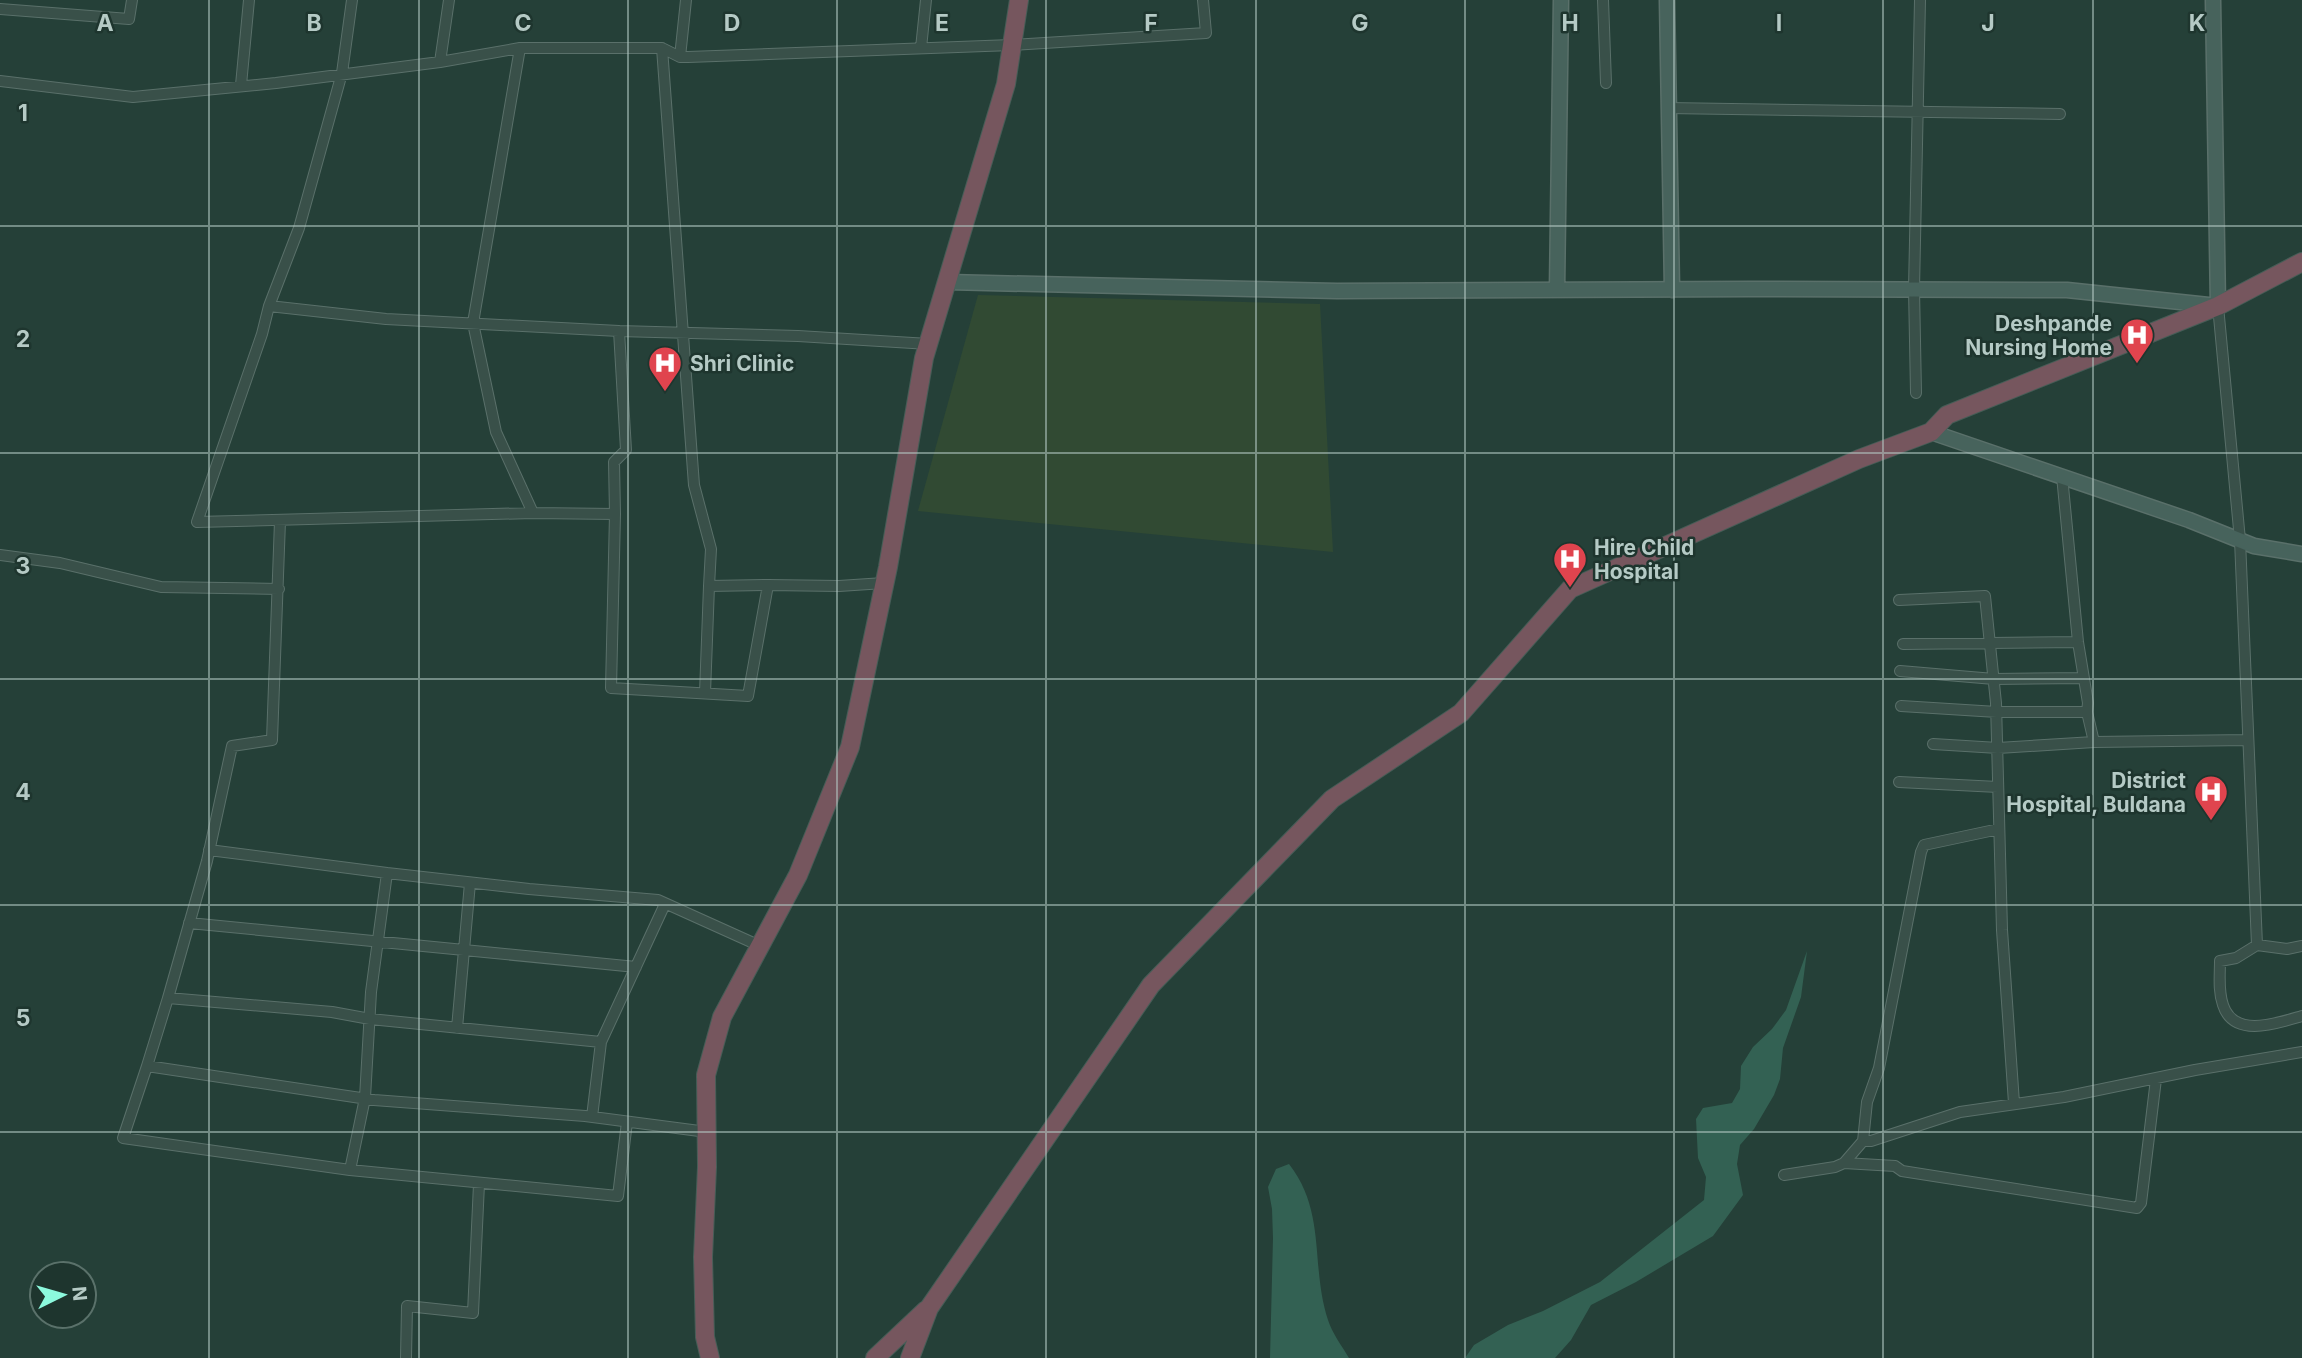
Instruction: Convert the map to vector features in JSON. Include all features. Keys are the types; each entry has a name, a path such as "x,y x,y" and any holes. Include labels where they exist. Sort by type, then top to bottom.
{"highway":[{"path":"710,1358 705,1337 702,1256 707,1167 706,1075 722,1017 798,875 850,747 929,344 1006,84 1019,0"},
{"path":"875,1358 929,1308 1152,985 1332,799 1461,713 1570,589 1859,459 1931,432 1947,415 2218,306 2302,262"},
{"path":"909,1358 929,1308"}],"main road":[{"path":"1557,290 1561,0"},
{"path":"1667,0 1672,290"},
{"path":"947,282 1337,291 2067,290 2218,306 2213,0"},
{"path":"1931,432 2189,520 2254,546 2302,554"}],"street":[{"path":"0,9 129,19 132,0"},
{"path":"241,85 249,0"},
{"path":"352,0 342,73 299,228 269,306 262,334 197,522 533,513 615,514"},
{"path":"440,62 449,0"},
{"path":"680,57 685,0"},
{"path":"921,48 926,0"},
{"path":"0,81 133,97 276,83 440,62 520,48 662,48 680,57 1012,46 1206,33 1203,0"},
{"path":"1603,0 1606,83"},
{"path":"1916,393 1914,289 1920,0"},
{"path":"520,48 473,323 496,432 533,513"},
{"path":"662,48 694,485 711,549 705,693"},
{"path":"1667,108 2060,114"},
{"path":"269,306 386,319 929,344"},
{"path":"2218,306 2240,540 2257,945"},
{"path":"619,331 626,450 614,463 611,688 748,696 768,585"},
{"path":"2062,476 2078,642 2087,712 2094,742"},
{"path":"280,521 272,740 232,746 209,850 189,923 123,1138 351,1170 618,1196 627,1122"},
{"path":"0,555 60,563 161,587 279,589"},
{"path":"709,586 884,583"},
{"path":"1899,600 1985,596 1997,712 2002,930 2014,1103"},
{"path":"1903,644 2078,642"},
{"path":"1900,671 1994,679 2084,677"},
{"path":"1901,706 1997,712 2087,712"},
{"path":"1933,744 1998,748 2094,742 2248,740"},
{"path":"1899,782 1998,787"},
{"path":"1784,1175 1835,1167 1844,1163 1863,1141 1867,1102 1879,1068 1924,845 1999,829"},
{"path":"209,850 470,883 658,900 761,946"},
{"path":"351,1170 365,1098 370,1019 387,873"},
{"path":"457,1028 470,883"},
{"path":"592,1117 601,1042 665,904"},
{"path":"189,923 636,967"},
{"path":"2302,946 2287,949 2257,945 2236,958 2220,961 2223,1008 2235,1021 2248,1026 2265,1027 2302,1016"},
{"path":"168,998 332,1012 370,1019 601,1042"},
{"path":"1863,1141 1871,1141 1960,1112 2302,1052"},
{"path":"147,1066 365,1098 592,1117 707,1132"},
{"path":"1844,1163 1895,1166 1902,1171 2137,1208 2141,1203 2156,1079"},
{"path":"406,1358 407,1306 473,1312 479,1184"}],"shaded area":[{"path":"978,295 1320,304 1333,552 918,511"},
{"path":"1807,951 1801,997 1783,1048 1780,1079 1754,1129 1740,1145 1737,1164 1743,1195 1713,1236 1636,1282 1591,1305 1571,1340 1555,1358 1465,1358 1474,1345 1508,1325 1543,1311 1600,1282 1704,1200 1706,1177 1698,1158 1696,1119 1703,1108 1732,1103 1740,1089 1741,1066 1753,1047 1772,1029 1786,1010"},
{"path":"1289,1164 1309,1201 1328,1320 1349,1358 1270,1358 1273,1238 1268,1187 1276,1169"}],"place":[{"name":"Deshpande Nursing Home","path":"2137,365"},
{"name":"Shri Clinic","path":"665,393"},
{"name":"Hire Child Hospital","path":"1570,589"},
{"name":"District Hospital, Buldana","path":"2211,822"}]}
